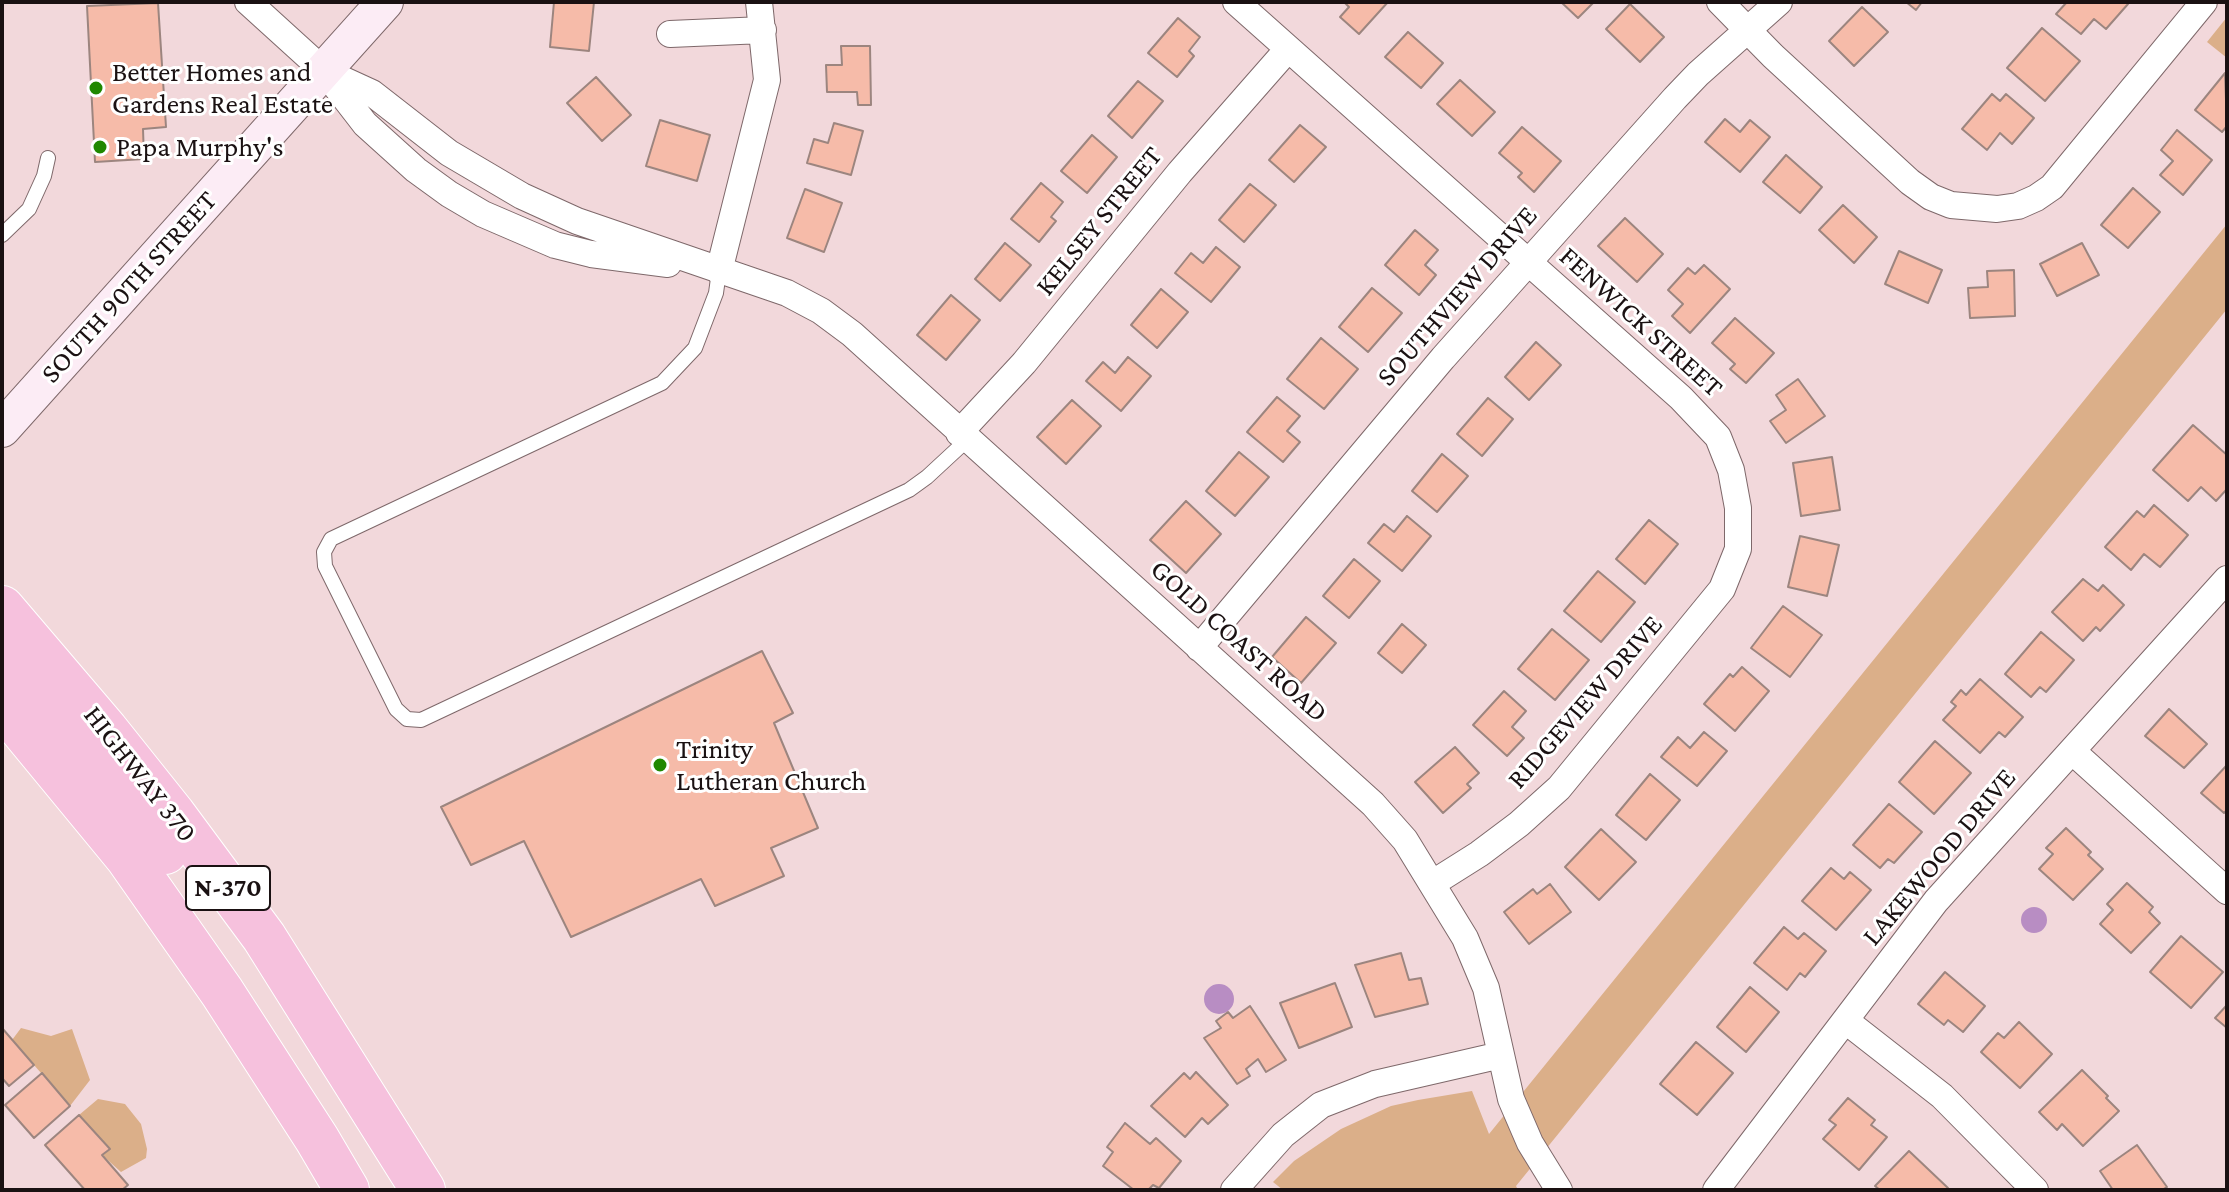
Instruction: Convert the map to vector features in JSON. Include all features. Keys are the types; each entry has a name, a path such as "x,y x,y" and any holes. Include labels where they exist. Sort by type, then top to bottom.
{"highway":[{"name":"HIGHWAY 370","path":"2,608 183,826 264,937 353,1074 423,1190"},
{"path":"2,657 353,1074"},
{"name":"N-370","path":"2,705 128,858 222,992 347,1190"}],"street":[{"name":"GOLD COAST ROAD","path":"248,2 324,71 372,93 449,153 522,196 577,221 787,293 821,311 852,334 1373,804 1405,840 1465,938 1486,988 1511,1099 1530,1143 1559,1190"},
{"name":"SOUTH 90TH STREET","path":"2,429 385,2"},
{"path":"719,271 767,80 759,2"},
{"name":"FENWICK STREET","path":"1236,2 1681,398 1718,437 1731,470 1739,528"},
{"path":"1720,2 1910,182 1931,197 1951,205 1973,208 2018,206 2052,187 2204,2"},
{"name":"SOUTHVIEW DRIVE","path":"1199,648 1433,370 1682,90 1779,2"},
{"path":"670,34 763,30"},
{"name":"KELSEY STREET","path":"963,436 1180,172 1288,49"},
{"name":"RIDGEVIEW DRIVE","path":"1433,883 1509,832 1559,788 1722,589 1738,549 1739,528"},
{"name":"LAKEWOOD DRIVE","path":"1716,1190 1936,901 2227,579"},
{"path":"2072,751 2227,891"},
{"path":"1846,1021 1942,1096 2035,1190"},
{"path":"1234,1190 1283,1135 1321,1105 1375,1084 1501,1055"}],"lane":[{"path":"2,235 29,209 38,193 48,158"},
{"path":"719,271 716,293 695,348 662,383 331,539 324,552 325,566 396,709 407,719 421,720 909,490 927,477 963,436"}],"shaded area":[{"path":"2227,17 2227,58 2207,42"},
{"path":"2227,224 2227,309 1516,1186 1518,1190 1283,1190 1273,1182 1294,1161 1341,1129 1391,1106 1418,1100 1472,1091 1489,1134"},
{"path":"2034,907 2043,911 2047,920 2043,929 2034,933 2025,929 2021,920 2025,911"},
{"path":"1219,984 1230,988 1234,999 1230,1010 1219,1014 1208,1010 1204,999 1208,988"},
{"path":"21,1028 51,1036 72,1029 90,1080 70,1106 12,1040"},
{"path":"98,1099 125,1104 141,1124 146,1158 121,1172 102,1155 109,1149 79,1115"}],"building":[{"path":"554,2 594,2 589,51 550,47"},
{"path":"1344,2 1388,2 1359,34 1340,17 1349,7"},
{"path":"1561,2 1594,2 1578,18"},
{"path":"1906,2 1922,2 1916,10"},
{"path":"2067,2 2128,4 2106,29 2094,19 2081,34 2056,14"},
{"path":"158,3 166,127 143,129 144,159 95,162 87,6"},
{"path":"1630,4 1664,37 1640,62 1606,29"},
{"path":"1862,7 1888,32 1854,66 1829,41"},
{"path":"1178,18 1200,37 1189,51 1194,56 1177,77 1148,53"},
{"path":"2042,28 2080,61 2045,101 2007,68"},
{"path":"1408,32 1443,63 1421,88 1385,57"},
{"path":"841,46 870,46 871,105 858,105 857,92 827,92 826,65 842,65"},
{"path":"2225,73 2227,126 2222,132 2195,110"},
{"path":"596,77 631,115 602,141 567,103"},
{"path":"1460,80 1495,112 1472,136 1437,104"},
{"path":"1138,81 1163,101 1132,138 1108,116"},
{"path":"1992,94 2000,101 2006,94 2034,118 2012,144 2000,133 1987,150 1962,129"},
{"path":"1725,119 1740,132 1750,120 1770,137 1740,172 1705,142"},
{"path":"660,120 710,135 697,181 646,166"},
{"path":"834,123 863,131 851,175 807,163 814,139 828,143"},
{"path":"1300,125 1326,147 1294,182 1269,160"},
{"path":"1522,127 1561,161 1534,192 1518,177 1522,173 1499,153"},
{"path":"2177,130 2212,160 2183,195 2160,175 2173,161 2161,150"},
{"path":"1092,135 1117,157 1087,193 1061,171"},
{"path":"1786,155 1822,187 1800,213 1763,182"},
{"path":"1041,183 1063,202 1051,217 1056,221 1039,242 1011,219"},
{"path":"1250,184 1276,205 1244,242 1219,220"},
{"path":"2133,188 2160,212 2128,248 2101,225"},
{"path":"805,189 842,203 824,252 787,238"},
{"path":"1843,205 1877,237 1854,263 1819,230"},
{"path":"1625,218 1663,254 1637,282 1598,246"},
{"path":"1415,230 1438,250 1425,265 1436,275 1419,295 1385,265"},
{"path":"1005,243 1031,265 1000,301 975,279"},
{"path":"2082,243 2099,275 2057,296 2040,264"},
{"path":"1216,247 1240,267 1211,302 1175,273 1191,253 1203,263"},
{"path":"1899,251 1942,270 1928,303 1885,284"},
{"path":"1704,265 1730,289 1690,333 1672,316 1683,304 1668,290 1688,268 1695,274"},
{"path":"2014,270 2015,316 1970,318 1968,288 1988,287 1987,271"},
{"path":"1372,288 1402,313 1368,352 1339,327"},
{"path":"1161,289 1188,312 1157,348 1131,325"},
{"path":"951,295 980,320 946,360 917,335"},
{"path":"1735,318 1774,353 1746,383 1730,369 1735,364 1712,343"},
{"path":"1321,338 1358,369 1324,409 1287,379"},
{"path":"1536,342 1561,365 1529,400 1505,377"},
{"path":"1128,357 1151,376 1121,411 1086,381 1103,362 1115,373"},
{"path":"1798,379 1825,416 1786,443 1770,421 1786,410 1776,395"},
{"path":"1277,397 1300,416 1287,431 1300,442 1283,462 1247,432"},
{"path":"1488,398 1513,419 1482,456 1457,434"},
{"path":"1072,400 1101,426 1066,464 1037,437"},
{"path":"2193,425 2227,455 2227,489 2216,501 2201,487 2188,501 2153,470"},
{"path":"1239,452 1269,477 1235,516 1206,491"},
{"path":"1442,454 1468,476 1437,512 1412,491"},
{"path":"1832,457 1840,510 1801,516 1793,463"},
{"path":"1186,501 1221,534 1186,573 1150,540"},
{"path":"2154,505 2188,535 2160,567 2144,554 2131,570 2105,547 2137,511 2144,517"},
{"path":"1407,516 1431,536 1402,571 1368,543 1384,524 1394,532"},
{"path":"1649,520 1678,544 1645,584 1616,559"},
{"path":"1800,536 1839,545 1827,596 1788,587"},
{"path":"1354,559 1380,581 1349,618 1323,596"},
{"path":"1598,571 1635,602 1601,642 1564,611"},
{"path":"2083,579 2098,591 2103,585 2124,605 2100,631 2096,627 2083,641 2052,612"},
{"path":"1783,606 1822,635 1790,677 1751,648"},
{"path":"1306,617 1336,643 1301,683 1272,657"},
{"path":"1402,624 1426,645 1402,673 1378,653"},
{"path":"1552,629 1589,660 1555,700 1518,669"},
{"path":"2041,632 2074,660 2046,692 2040,687 2031,697 2005,674"},
{"name":"Trinity Lutheran Church","path":"762,651 793,713 774,723 818,828 771,848 784,876 715,906 701,879 571,937 524,841 471,865 441,807"},
{"path":"1742,667 1769,691 1735,731 1704,704 1730,674 1733,677"},
{"path":"1980,679 2023,717 2005,737 1999,732 1980,753 1943,720 1956,706 1951,702 1961,690 1966,695"},
{"path":"1504,691 1526,711 1512,727 1524,738 1507,756 1473,725"},
{"path":"2169,709 2207,744 2184,768 2145,736"},
{"path":"1704,732 1727,751 1697,786 1661,757 1678,737 1690,748"},
{"path":"1935,741 1971,773 1934,814 1899,782"},
{"path":"1455,747 1479,773 1467,784 1471,788 1443,813 1415,782"},
{"path":"2227,765 2227,810 2224,813 2201,793"},
{"path":"1650,774 1680,800 1646,840 1616,815"},
{"path":"1889,804 1922,832 1894,863 1888,859 1880,868 1853,845"},
{"path":"2066,828 2091,852 2088,855 2103,869 2073,900 2039,869 2053,854 2046,848"},
{"path":"1601,829 1636,862 1599,900 1565,867"},
{"path":"1831,868 1844,879 1850,872 1871,890 1836,930 1802,901"},
{"path":"2127,883 2153,907 2149,912 2160,923 2131,953 2100,924 2113,910 2107,904"},
{"path":"1550,884 1571,912 1529,944 1504,912 1533,889 1537,894"},
{"path":"1784,927 1798,939 1804,933 1826,951 1805,977 1800,973 1787,990 1754,963"},
{"path":"2181,936 2223,972 2191,1008 2150,972"},
{"path":"1401,953 1409,980 1421,978 1428,1004 1375,1017 1355,965"},
{"path":"1945,972 1985,1006 1963,1032 1948,1020 1944,1025 1918,1004"},
{"path":"1335,983 1352,1027 1299,1048 1280,1003"},
{"path":"1750,987 1779,1012 1746,1052 1717,1027"},
{"path":"2227,1005 2227,1028 2215,1018"},
{"path":"1250,1006 1286,1060 1266,1072 1258,1059 1246,1069 1250,1076 1237,1084 1204,1038 1221,1028 1216,1021 1228,1012 1233,1018"},
{"path":"2019,1022 2052,1054 2020,1088 1981,1052 1998,1033 2004,1038"},
{"path":"2,1028 34,1065 9,1086 2,1078"},
{"path":"1696,1042 1733,1073 1697,1115 1660,1084"},
{"path":"2082,1070 2119,1111 2083,1146 2062,1124 2057,1130 2039,1112"},
{"path":"1196,1072 1228,1105 1208,1124 1202,1118 1185,1137 1151,1106 1184,1073 1190,1079"},
{"path":"42,1073 70,1106 34,1138 5,1105"},
{"path":"1848,1098 1875,1120 1871,1125 1887,1137 1859,1170 1823,1139 1836,1125 1829,1120"},
{"path":"79,1115 110,1149 102,1155 128,1185 122,1190 85,1190 45,1145"},
{"path":"1125,1123 1150,1144 1156,1138 1181,1161 1159,1188 1153,1185 1148,1190 1134,1190 1103,1166 1113,1152 1107,1147"},
{"path":"2137,1145 2167,1187 2162,1190 2113,1190 2100,1171"},
{"path":"1909,1151 1948,1188 1946,1190 1880,1190 1875,1186"}],"place":[{"name":"Better Homes and Gardens Real Estate","path":"96,88"},
{"name":"Papa Murphy's","path":"100,147"},
{"name":"Trinity Lutheran Church","path":"660,765"}]}
